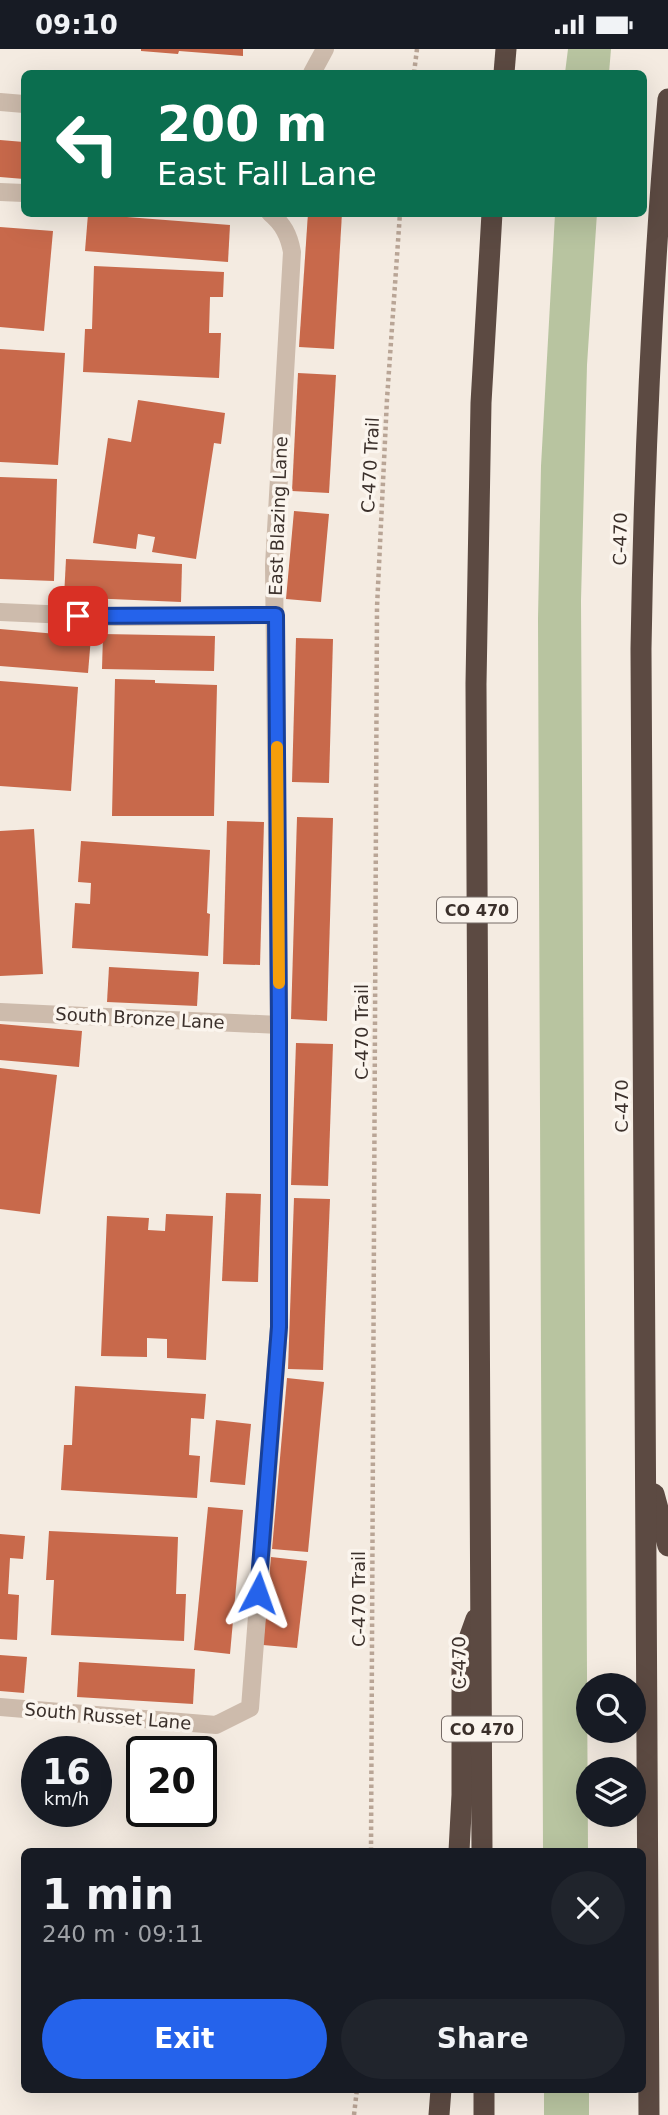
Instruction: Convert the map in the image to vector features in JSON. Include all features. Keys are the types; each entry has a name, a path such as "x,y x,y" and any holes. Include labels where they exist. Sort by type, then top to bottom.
{"highway":[{"path":"504,70 506,49"},
{"name":"C-470","path":"649,2115 641,695 643,512 650,333 668,99"},
{"name":"C-470","path":"482,1848 477,610 481,393 492,217"},
{"path":"646,1463 668,1546"},
{"path":"459,1848 462,1658 480,1607"},
{"path":"439,2115 441,2093"},
{"path":"484,2093 484,2115"}],"lane":[{"path":"314,70 325,49"},
{"path":"0,102 21,104"},
{"path":"0,192 21,194"},
{"name":"East Blazing Lane","path":"216,1725 250,1708 279,1327 275,529 292,252 289,238 274,217"},
{"path":"0,612 115,617 276,615"},
{"name":"South Bronze Lane","path":"0,1012 279,1024"},
{"name":"South Russet Lane","path":"0,1707 216,1725"}],"path":[{"path":"414,70 417,49"},
{"name":"C-470 Trail","path":"370,1848 377,607 387,399 400,217"},
{"path":"354,2115 357,2093"}],"green space":[{"path":"568,49 611,49 609,70 565,70"},
{"path":"555,217 597,217 587,365 581,601 587,1673 576,1673 576,1743 587,1743 587,1757 576,1757 576,1827 588,1827 588,1848 543,1848 538,619 541,466"},
{"path":"544,2093 589,2093 589,2115 544,2115"}],"building":[{"path":"141,49 243,49 243,56 179,51 178,54"},
{"path":"0,140 21,142 21,179 0,177"},
{"path":"88,217 127,217 230,225 228,262 85,251"},
{"path":"308,217 342,217 334,349 299,347"},
{"path":"0,227 53,231 44,331 0,327"},
{"path":"94,266 224,272 223,297 210,297 209,333 221,333 219,378 83,372 85,329 92,329"},
{"path":"0,349 65,353 58,465 0,462"},
{"path":"298,373 336,375 329,493 292,491"},
{"path":"138,400 225,413 221,444 214,443 196,559 152,552 155,537 138,534 136,549 93,543 108,438 131,442"},
{"path":"0,477 57,479 54,581 0,579"},
{"path":"294,511 329,514 321,602 286,599"},
{"path":"66,559 182,564 181,602 64,597"},
{"path":"0,629 91,637 88,673 0,666"},
{"path":"103,634 215,636 214,671 102,669"},
{"path":"296,638 333,639 329,783 292,782"},
{"path":"115,679 217,685 214,816 112,816"},
{"path":"0,681 78,687 71,791 0,786"},
{"path":"297,817 333,818 327,1021 291,1019"},
{"path":"227,821 264,822 260,965 223,964"},
{"path":"34,829 43,974 0,976 0,831"},
{"path":"81,841 210,850 208,956 72,948 75,903 90,904 91,883 78,882"},
{"path":"109,967 199,972 197,1006 107,1002"},
{"path":"0,1024 82,1031 79,1067 0,1060"},
{"path":"296,1043 333,1044 328,1186 291,1185"},
{"path":"0,1068 57,1075 40,1214 0,1209"},
{"path":"226,1193 261,1194 258,1282 222,1281"},
{"path":"294,1198 330,1199 323,1370 288,1369"},
{"path":"166,1214 213,1216 206,1360 167,1358 167,1339 147,1338 147,1357 101,1356 107,1216 149,1218 148,1230 165,1231"},
{"path":"287,1378 324,1382 308,1552 272,1549"},
{"path":"75,1386 206,1394 204,1419 191,1418 189,1455 200,1456 197,1498 61,1490 64,1445 72,1445"},
{"path":"216,1420 251,1424 245,1485 210,1482"},
{"path":"208,1507 243,1510 230,1654 194,1650"},
{"path":"49,1531 178,1537 176,1594 186,1594 184,1641 51,1635 54,1580 46,1580"},
{"path":"0,1534 25,1536 23,1559 10,1558 8,1594 19,1595 17,1640 0,1639"},
{"path":"271,1557 307,1561 297,1648 263,1645"},
{"path":"0,1655 27,1657 24,1693 0,1691"},
{"path":"79,1662 195,1669 193,1704 77,1697"}],"slow traffic":[{"path":"277,747 279,983"}],"route":[{"path":"78,616 276,615 279,1327 258,1593"}]}
